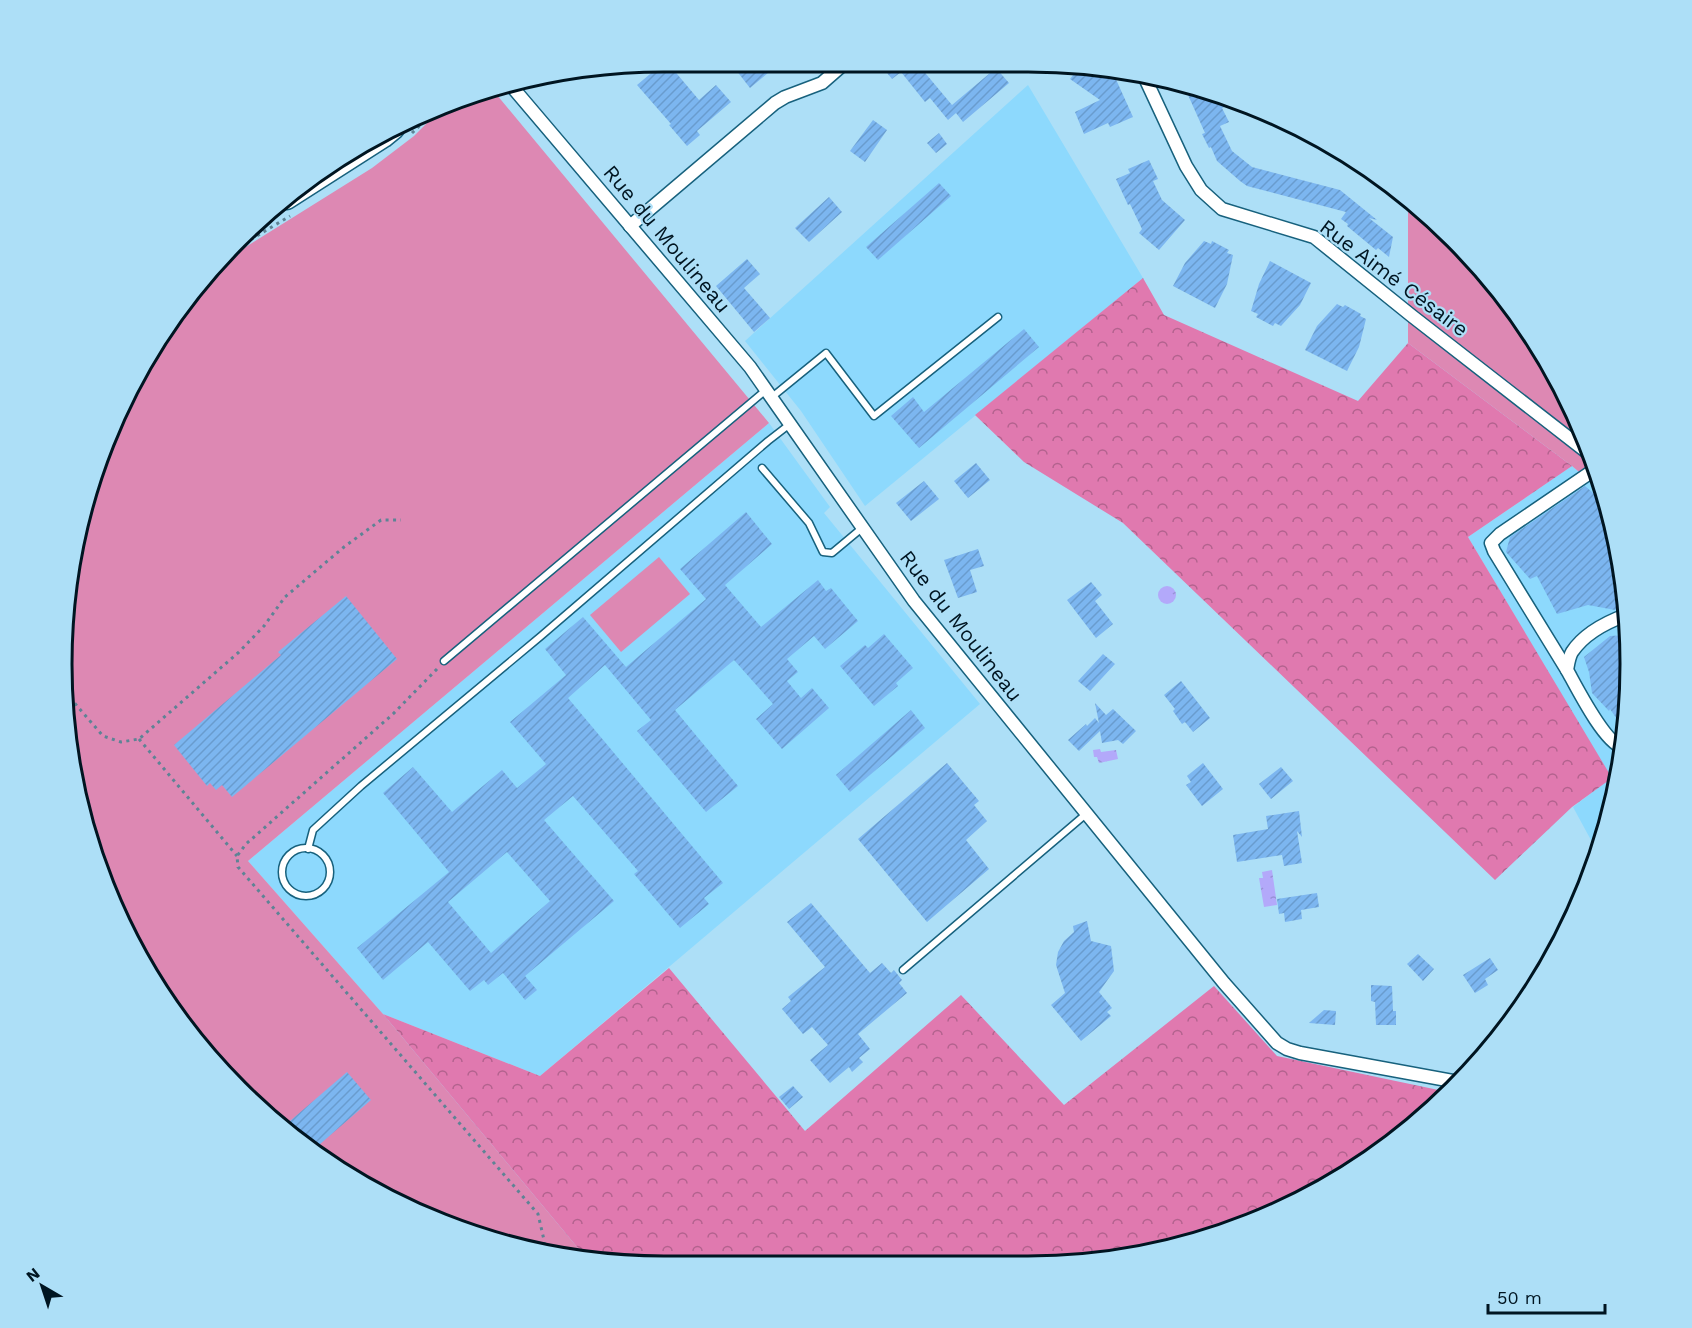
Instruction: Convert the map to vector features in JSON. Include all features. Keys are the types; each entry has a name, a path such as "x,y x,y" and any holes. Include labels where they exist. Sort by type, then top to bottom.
{"street":[{"path":"630,226 775,103 822,83 835,72"},
{"name":"Rue Aimé Césaire","path":"1148,84 1186,166 1202,190 1222,209 1314,237 1578,445"},
{"name":"Rue du Moulineau","path":"520,90 630,226 750,367 914,601 1224,983 1277,1042 1287,1049 1300,1053 1449,1080"},
{"path":"1589,474 1500,534 1491,543 1606,735 1615,744"},
{"path":"1566,670 1571,654 1583,639 1618,618"}],"lane":[{"path":"444,661 769,394 826,353 874,416 998,317"},
{"path":"308,849 313,830 361,786 791,424"},
{"path":"762,468 808,523 823,552 832,553 862,527"},
{"path":"903,970 1086,814"},
{"path":"308,849 316,850 328,861 330,877 327,885 321,891 306,896 292,892 287,886 283,872 288,858 293,853 308,849"}],"path":[{"path":"73,701 103,736 121,742 139,739 239,652 264,626 285,597 344,546 381,520 401,520"},
{"path":"237,856 246,844 393,714 444,661"},
{"path":"139,739 237,856 238,867 537,1214 544,1244"}],"shaded area":[{"path":"1028,85 1143,278 865,506 801,411 745,341"},
{"path":"498,96 769,423 248,861 383,1014 579,1250 549,1245 474,1225 402,1195 368,1177 304,1134 245,1083 194,1024 151,960 133,926 103,854 83,779 77,741 73,703 73,625 83,549 103,474 117,437 151,368 194,304 240,251 372,168 414,136 430,120"},
{"path":"1408,211 1447,245 1498,304 1520,335 1559,402 1592,482 1572,466 1408,343"},
{"path":"769,423 830,507 824,513 980,704 540,1076 383,1014 248,861"},
{"path":"1572,466 1592,482 1609,549 1619,625 1619,703 1610,776 1468,537"},
{"path":"659,557 690,594 621,652 590,615"},
{"path":"1609,780 1592,843 1573,807"}],"green space":[{"path":"1143,278 1164,315 1358,401 1408,343 1572,466 1468,537 1610,774 1609,780 1572,807 1495,880 1123,523 1024,462 975,415"},
{"path":"669,968 805,1131 961,995 1064,1105 1214,986 1277,1056 1439,1090 1388,1134 1357,1156 1290,1195 1218,1225 1143,1245 1067,1255 1028,1256 664,1256 625,1255 579,1250 383,1014 540,1076"}],"water":[{"path":"1163,586 1171,586 1176,591 1174,602 1163,604 1158,599 1158,591"},
{"path":"1100,749 1101,752 1116,750 1118,759 1099,763 1097,757 1094,757 1093,750"},
{"path":"1272,870 1277,905 1264,907 1259,878 1263,878 1262,872"}],"building":[{"path":"652,72 675,72 699,100 716,85 731,102 697,131 700,135 687,146 637,85"},
{"path":"738,72 769,72 750,88"},
{"path":"886,72 901,72 892,79"},
{"path":"901,72 924,72 952,105 991,72 999,72 1009,83 963,122 956,113 948,120 930,98 925,102"},
{"path":"1074,74 1116,79 1133,117 1110,127 1108,123 1084,134 1075,112 1100,100 1070,79"},
{"path":"1188,94 1226,106 1222,108 1229,122 1220,126 1232,151 1252,167 1340,190 1377,220 1369,218 1393,237 1389,257 1378,248 1376,250 1347,226 1348,224 1341,219 1346,212 1247,186 1217,161 1202,134 1205,133"},
{"path":"873,120 887,130 865,162 850,151"},
{"path":"939,133 947,144 936,153 927,143"},
{"path":"1149,160 1158,179 1153,181 1162,200 1185,220 1159,250 1139,233 1142,229 1116,179 1130,173 1128,169"},
{"path":"939,183 951,196 878,260 866,247"},
{"path":"829,197 842,212 809,242 795,228"},
{"path":"1204,241 1211,244 1212,241 1229,250 1227,253 1233,255 1227,284 1215,308 1173,286 1185,263"},
{"path":"747,259 760,274 744,288 770,318 754,332 716,286"},
{"path":"1270,261 1311,283 1300,305 1281,326 1275,323 1273,326 1256,317 1258,314 1251,311 1259,284"},
{"path":"1337,304 1343,307 1345,305 1366,319 1359,347 1347,371 1305,350 1317,326"},
{"path":"1024,329 1039,347 919,448 891,416 913,397 924,412"},
{"path":"976,463 990,480 968,498 954,481"},
{"path":"924,481 939,499 911,521 896,503"},
{"path":"1585,486 1595,495 1600,511 1609,549 1617,608 1615,610 1588,605 1557,614 1537,576 1530,579 1506,552 1510,537"},
{"path":"746,512 772,544 725,585 761,627 818,580 826,591 831,588 858,621 825,649 814,636 787,659 798,672 787,681 801,698 812,688 829,708 782,749 756,719 773,704 734,660 675,710 738,786 706,812 637,731 651,720 605,665 568,698 723,883 704,898 709,904 680,928 634,874 638,871 573,796 544,820 614,901 525,976 537,990 525,1000 503,973 488,985 484,980 470,991 428,942 383,980 357,948 449,872 383,793 413,767 452,812 502,770 517,788 546,764 510,722 566,675 545,649 583,617 626,667 706,599 680,569","holes":["507,852 550,901 491,953 448,902"]},
{"path":"978,549 984,566 970,570 977,592 958,598 944,560"},
{"path":"1091,582 1102,595 1095,601 1113,624 1096,638 1067,600"},
{"path":"346,596 397,659 232,797 222,785 216,790 210,783 207,786 174,745 281,655 278,652"},
{"path":"884,634 913,668 896,683 898,686 874,706 840,666 865,645 868,648"},
{"path":"1619,635 1617,720 1610,709 1609,711 1592,693 1584,657 1610,636"},
{"path":"1103,654 1115,664 1090,691 1078,681"},
{"path":"1181,681 1210,718 1193,732 1185,722 1182,724 1173,711 1175,709 1164,695"},
{"path":"1095,703 1106,715 1113,709 1136,731 1123,744 1118,740 1102,743 1100,731 1079,751 1068,740 1095,718 1099,723"},
{"path":"911,710 925,728 850,792 836,775"},
{"path":"947,763 979,801 974,805 987,821 966,840 989,869 927,922 858,839"},
{"path":"1203,763 1223,789 1202,806 1186,785 1191,782 1187,776"},
{"path":"1281,767 1293,781 1271,799 1259,784"},
{"path":"1299,811 1302,837 1297,831 1302,863 1284,866 1282,855 1237,862 1233,835 1268,829 1266,816"},
{"path":"1317,893 1319,907 1301,910 1302,919 1285,922 1284,913 1279,914 1277,899"},
{"path":"811,903 870,973 882,963 891,973 894,970 902,980 899,983 907,993 858,1034 870,1049 859,1058 863,1062 852,1072 849,1067 830,1083 810,1060 828,1045 812,1027 803,1034 782,1009 791,1001 788,997 825,967 787,922"},
{"path":"1087,921 1091,941 1111,946 1114,971 1099,992 1112,1008 1107,1012 1111,1016 1081,1041 1051,1005 1065,993 1056,965 1058,952 1064,941 1074,932 1073,926"},
{"path":"1418,954 1434,969 1423,981 1407,964"},
{"path":"1490,958 1498,970 1485,979 1488,985 1475,993 1463,975"},
{"path":"1371,985 1392,986 1396,1025 1376,1025 1375,1002 1371,1001"},
{"path":"1324,1010 1336,1011 1335,1025 1309,1023"},
{"path":"347,1072 371,1100 319,1145 289,1122"},
{"path":"793,1086 803,1097 789,1109 779,1097"}]}
